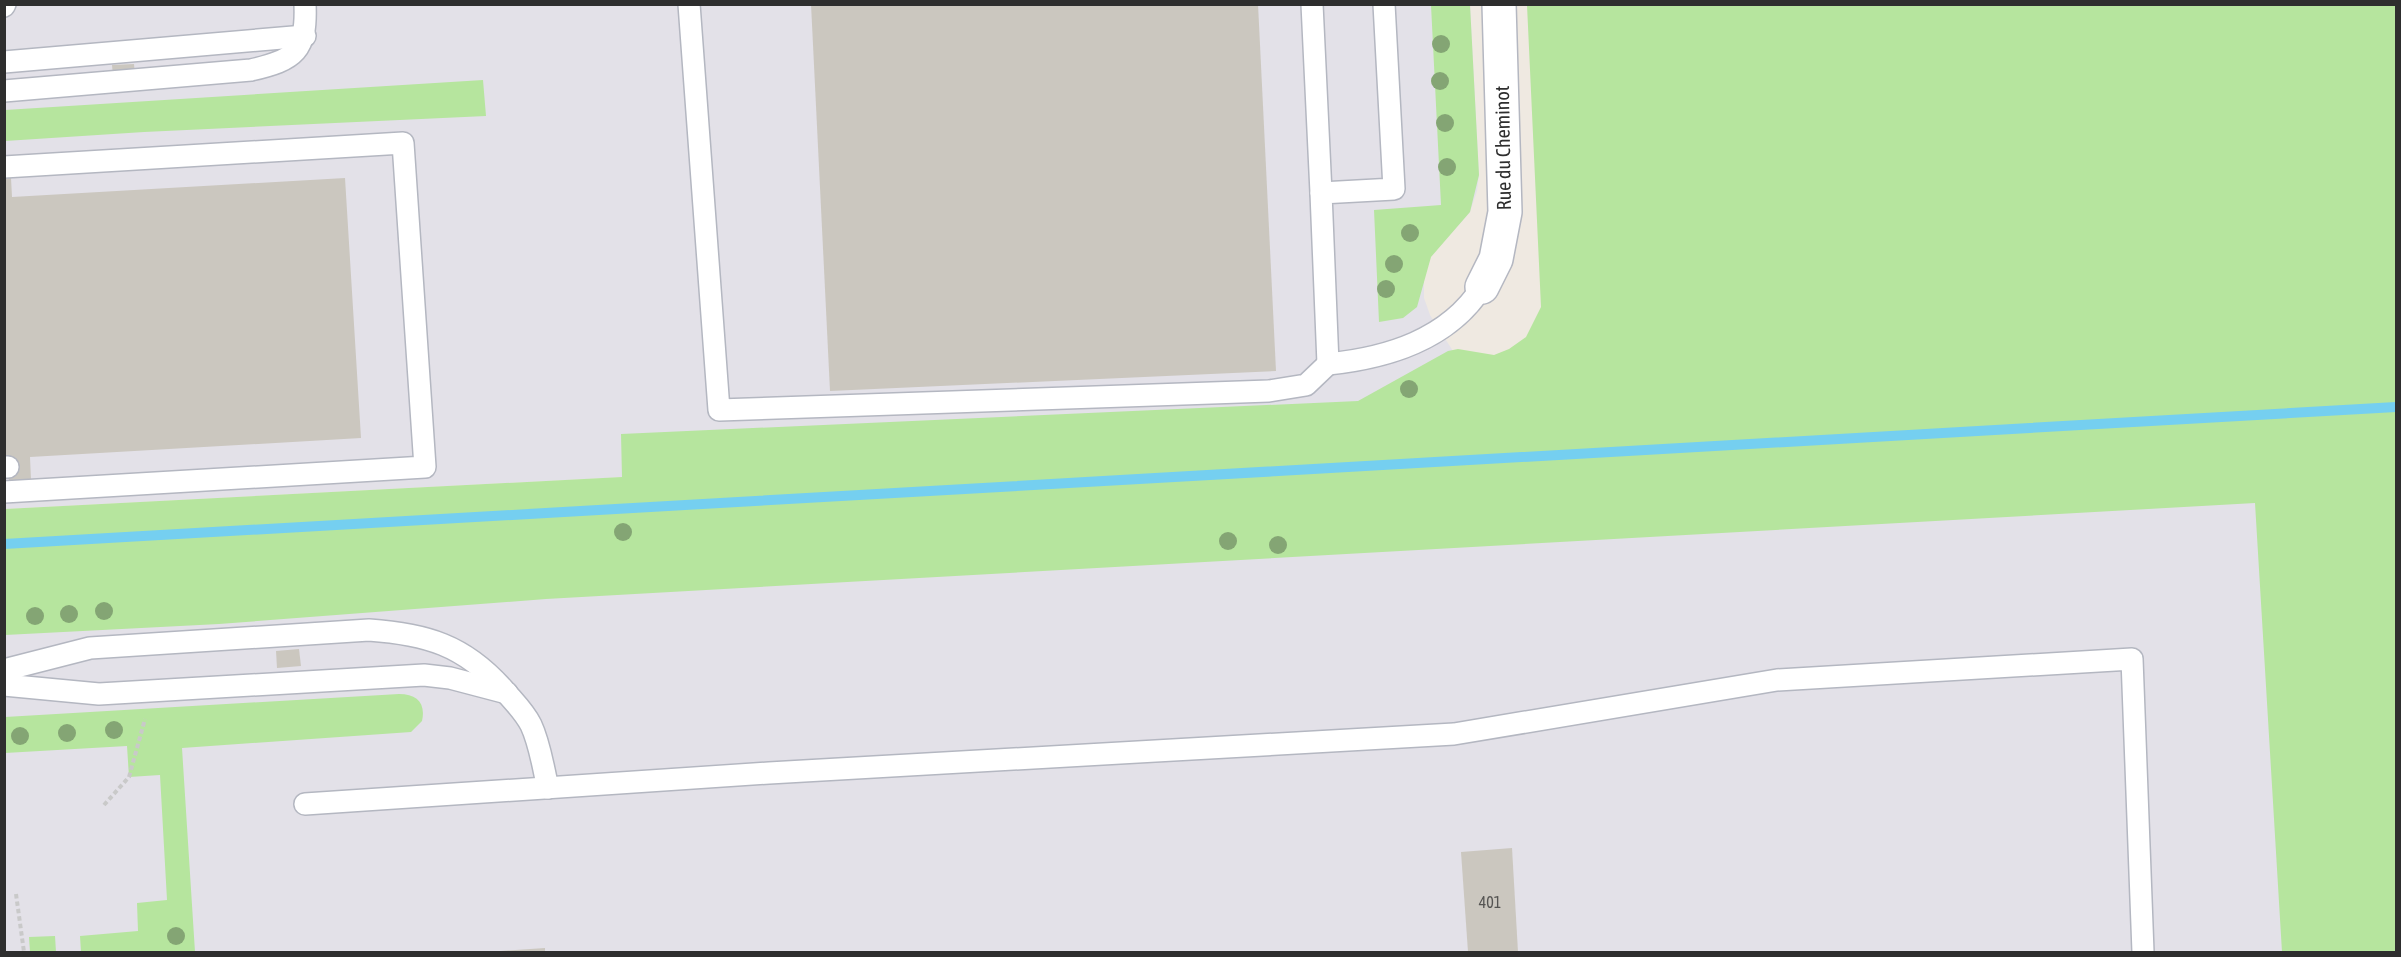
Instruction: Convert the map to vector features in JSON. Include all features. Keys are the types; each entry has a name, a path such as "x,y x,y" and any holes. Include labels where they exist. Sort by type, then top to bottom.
{"street":[{"name":"Rue du Cheminot","path":"1482,287 1496,259 1505,212 1499,4"}],"lane":[{"path":"4,91 251,70 289,58 300,49 305,36 305,4"},
{"path":"689,4 718,410 1279,390 1306,384 1328,364 1368,360 1404,349 1428,337 1463,312 1482,287"},
{"path":"1312,4 1328,364"},
{"path":"1321,193 1394,189 1384,4"},
{"path":"4,62 305,36"},
{"path":"4,167 403,143 425,466 4,492"},
{"path":"4,670 90,648 369,630 412,634 458,650 485,668 521,708 531,727 548,788"},
{"path":"305,804 1454,734 1777,681 2132,659 2143,952"},
{"path":"4,686 99,694 424,675 450,678 507,693"}],"path":[{"path":"104,805 129,777 147,709"},
{"path":"16,894 24,952"}],"shaded area":[{"path":"5,5 1470,5 1479,175 1477,191 1470,212 1431,256 1424,275 1424,298 1430,315 1453,351 1454,434 5,509"},
{"path":"2279,479 2310,952 5,952 5,603"}],"green space":[{"path":"1431,5 1470,5 1479,175 1470,212 1431,257 1417,307 1403,318 1379,322 1374,210 1441,205"},
{"path":"1527,5 2396,5 2396,952 2282,952 2255,503 546,599 219,624 5,635 5,509 622,477 621,434 1358,401 1448,351 1458,349 1494,355 1509,349 1526,337 1541,307"},
{"path":"483,80 486,116 5,141 5,110"},
{"path":"399,694 415,698 423,709 422,721 411,732 182,748 195,952 81,952 80,936 138,931 137,903 167,900 160,775 129,777 127,746 5,753 5,717"},
{"path":"55,936 56,952 30,952 29,937"}],"building":[{"path":"811,4 1258,4 1276,371 830,391"},
{"path":"134,64 135,75 113,76 112,65"},
{"path":"11,178 12,197 345,178 361,438 30,457 31,480 9,481 8,457 4,457 4,179"},
{"path":"299,649 301,666 277,668 276,651"},
{"path":"1512,848 1518,952 1468,952 1461,852"},
{"path":"545,948 545,952 500,952 500,951"}],"waterway":[{"path":"4,544 2396,407"}]}
